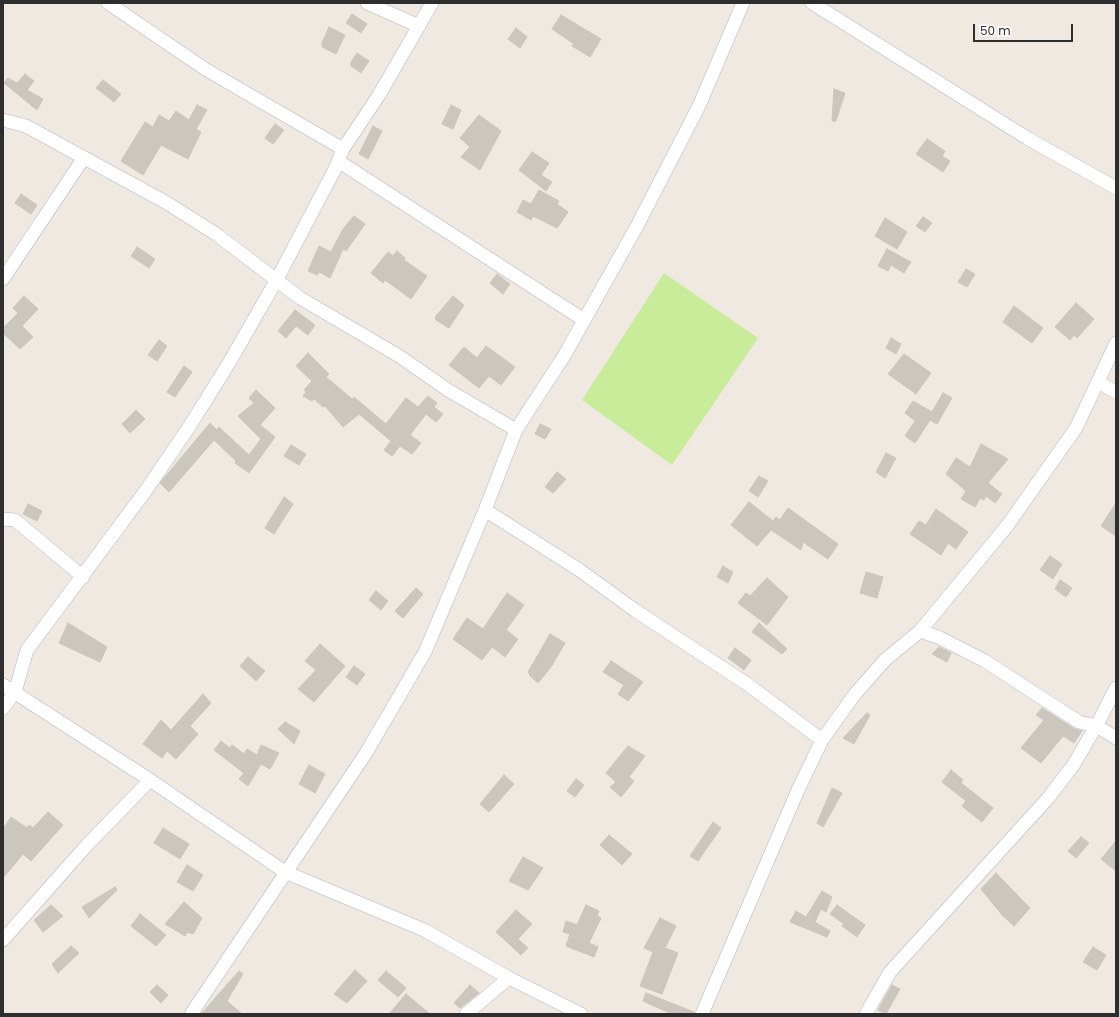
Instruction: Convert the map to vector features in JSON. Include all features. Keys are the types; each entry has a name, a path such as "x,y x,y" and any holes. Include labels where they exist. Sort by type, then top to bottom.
{"street":[{"path":"108,3 205,69 341,155 584,320"},
{"path":"367,3 419,26"},
{"path":"3,708 15,692 27,650 83,577 189,427 229,363 276,281 341,155 379,95 432,3"},
{"path":"191,1014 366,753 425,652 486,510 516,430 564,356 637,226 699,106 743,3"},
{"path":"812,3 1018,132 1116,188"},
{"path":"3,120 26,126 149,193 204,227 300,298 399,356 448,390 516,430"},
{"path":"3,279 83,158"},
{"path":"702,1014 786,819 822,740 854,694 886,660 920,631 1007,526 1076,428 1116,343"},
{"path":"1098,382 1116,392"},
{"path":"486,510 578,569 636,611 747,684 822,740"},
{"path":"3,518 15,520 83,577"},
{"path":"920,631 938,637 985,660 1079,722 1097,726 1116,738"},
{"path":"3,685 150,780 285,872 424,930 509,978 581,1014"},
{"path":"866,1014 890,972 1049,797 1074,764 1097,726 1116,688"},
{"path":"3,940 87,845 150,780"},
{"path":"466,1014 509,978"}],"green space":[{"path":"664,273 758,338 672,465 582,400"}],"building":[{"path":"352,14 367,24 361,33 346,23"},
{"path":"561,15 601,39 590,57 572,46 574,44 552,29"},
{"path":"329,27 345,35 336,54 322,47 322,43"},
{"path":"516,28 527,37 520,48 508,39"},
{"path":"357,53 369,61 361,73 351,66 351,62"},
{"path":"25,74 34,81 27,90 43,99 37,110 4,83 8,78 17,83"},
{"path":"103,80 121,94 114,102 96,88"},
{"path":"834,89 845,93 836,121 832,121"},
{"path":"197,105 207,110 196,129 201,132 188,159 161,145 143,175 121,161 145,122 153,127 159,115 169,121 176,111 189,120"},
{"path":"451,105 461,110 453,129 442,124"},
{"path":"479,115 501,131 480,170 461,157 470,147 460,138"},
{"path":"275,124 284,130 273,144 265,138"},
{"path":"373,126 382,131 368,159 359,154"},
{"path":"927,139 945,151 942,156 950,161 943,172 916,154"},
{"path":"532,152 549,163 541,175 552,182 546,191 519,170"},
{"path":"539,190 559,201 557,204 568,212 557,228 533,216 531,220 517,212 523,200 531,204"},
{"path":"21,194 37,205 31,214 15,203"},
{"path":"354,216 365,224 346,251 343,249 330,278 319,272 317,275 308,271 319,246 331,252 343,229"},
{"path":"923,217 932,223 925,232 916,226"},
{"path":"885,218 907,232 897,249 875,236"},
{"path":"137,247 155,259 149,268 131,256"},
{"path":"887,249 911,262 904,273 891,265 888,271 878,266"},
{"path":"397,251 405,258 404,260 427,276 411,299 385,280 383,283 371,273 388,252 393,256"},
{"path":"966,269 975,274 967,287 958,282"},
{"path":"497,274 510,284 503,294 490,283"},
{"path":"24,296 38,309 22,326 33,337 20,349 3,333 3,328 18,313 13,308"},
{"path":"453,296 464,305 449,328 436,320 435,317"},
{"path":"1076,303 1094,319 1077,338 1074,335 1070,340 1055,327"},
{"path":"1014,306 1043,328 1032,343 1003,322"},
{"path":"295,310 315,325 308,335 296,326 286,338 278,331"},
{"path":"891,338 901,344 896,354 886,348"},
{"path":"159,340 167,346 157,361 148,355"},
{"path":"486,346 515,367 501,385 489,376 479,388 449,365 464,347 477,358"},
{"path":"308,353 329,374 326,377 352,399 354,397 386,424 406,398 418,407 428,396 437,403 434,407 443,414 436,422 426,414 410,435 421,443 412,454 400,446 392,456 384,450 391,441 359,414 343,427 325,406 323,407 314,399 312,401 303,396 306,392 304,390 312,381 296,366"},
{"path":"904,354 931,373 916,394 888,374"},
{"path":"184,366 192,372 175,397 167,392"},
{"path":"256,390 275,408 260,425 275,437 249,473 235,463 236,461 214,440 169,492 160,483 210,423 217,430 219,427 249,455 261,439 238,416 254,403 249,398"},
{"path":"943,393 952,398 937,424 930,420 915,443 905,436 915,421 905,413 913,401 932,412"},
{"path":"136,410 145,419 130,433 122,424"},
{"path":"540,424 551,429 545,439 535,434"},
{"path":"981,444 1008,459 988,483 1002,494 995,503 986,496 984,500 980,498 975,507 961,499 966,491 946,474 956,458 970,467"},
{"path":"291,445 306,454 299,465 284,456"},
{"path":"886,453 896,458 885,478 876,472"},
{"path":"557,472 566,479 553,493 545,487"},
{"path":"759,476 768,481 758,497 749,491"},
{"path":"284,497 293,504 274,534 265,528"},
{"path":"749,502 773,521 776,517 780,520 788,508 838,544 828,559 803,542 801,550 771,530 757,546 731,525"},
{"path":"1116,503 1116,536 1101,526"},
{"path":"28,504 42,511 37,521 23,514"},
{"path":"936,509 968,532 956,549 948,543 941,555 910,534 919,521 926,525"},
{"path":"1050,556 1062,564 1053,579 1040,570"},
{"path":"723,566 733,572 728,583 717,577"},
{"path":"866,572 883,577 877,598 860,593"},
{"path":"767,578 788,597 767,625 738,603 746,593 750,596"},
{"path":"1060,580 1072,588 1066,597 1055,589"},
{"path":"416,588 423,594 403,618 395,611"},
{"path":"376,591 388,601 381,610 369,600"},
{"path":"507,593 524,605 506,630 518,639 505,657 492,647 482,660 453,639 467,618 483,629"},
{"path":"68,623 107,647 100,662 59,643"},
{"path":"759,623 787,649 782,654 752,632"},
{"path":"550,634 565,643 551,667 538,683 529,675 530,674 528,672"},
{"path":"320,644 345,666 314,702 298,689 316,670 305,661"},
{"path":"939,647 951,653 947,662 932,654"},
{"path":"735,648 751,660 744,670 728,658"},
{"path":"248,657 265,671 256,681 240,666"},
{"path":"611,661 643,682 628,701 618,694 624,685 603,672"},
{"path":"354,666 365,674 357,685 346,677"},
{"path":"203,694 211,703 190,726 198,734 176,759 167,751 162,758 143,744 161,720 171,730"},
{"path":"1042,708 1075,729 1082,731 1074,743 1063,736 1041,763 1021,748 1044,720 1036,715"},
{"path":"867,713 870,715 854,744 843,738"},
{"path":"285,722 300,731 294,744 278,729"},
{"path":"221,741 230,748 232,745 244,754 247,749 257,755 261,745 279,753 270,769 261,764 248,786 239,779 244,773 214,750"},
{"path":"628,746 645,756 629,777 634,781 621,797 610,787 616,782 606,773"},
{"path":"309,765 325,774 315,793 299,784"},
{"path":"951,770 963,780 961,783 993,808 982,822 962,806 966,801 942,782"},
{"path":"504,775 514,784 489,812 480,804"},
{"path":"576,779 584,785 575,797 567,791"},
{"path":"832,788 842,793 823,827 817,823"},
{"path":"48,812 63,825 31,861 23,854 3,878 3,829 11,817 27,828 29,825 33,828"},
{"path":"713,822 721,828 698,861 690,856"},
{"path":"163,828 189,844 180,859 154,843"},
{"path":"609,835 632,854 622,865 600,845"},
{"path":"1081,837 1089,843 1076,858 1068,851"},
{"path":"1116,841 1116,871 1101,859"},
{"path":"523,857 543,868 528,890 509,881"},
{"path":"187,865 203,875 193,891 177,882"},
{"path":"996,873 1030,908 1014,926 1002,915 981,889"},
{"path":"115,887 117,890 89,918 82,907"},
{"path":"822,891 832,897 826,912 821,909 815,922 830,931 827,937 790,922 796,911 806,917"},
{"path":"184,902 202,918 193,934 187,932 185,936 165,924"},
{"path":"51,905 63,916 43,932 34,920"},
{"path":"586,905 599,911 597,916 601,918 589,943 598,947 594,957 566,946 570,934 563,932 566,921 577,925"},
{"path":"837,905 865,925 857,937 842,926 844,924 830,914"},
{"path":"516,910 532,924 518,939 528,948 521,955 496,932"},
{"path":"140,914 166,935 156,946 131,926"},
{"path":"660,918 676,926 665,948 678,953 662,994 640,986 653,952 644,948"},
{"path":"71,946 79,953 58,973 52,964"},
{"path":"1093,947 1106,955 1097,970 1083,962"},
{"path":"355,970 367,981 347,1003 334,994"},
{"path":"239,971 243,974 227,1001 242,1014 201,1014"},
{"path":"386,971 406,988 398,997 378,980"},
{"path":"157,985 168,995 161,1003 150,992"},
{"path":"470,985 479,993 460,1008 454,1003"},
{"path":"892,985 900,989 886,1014 878,1010"},
{"path":"646,993 694,1012 694,1014 672,1014 643,1001"},
{"path":"406,994 430,1014 389,1014"}]}
